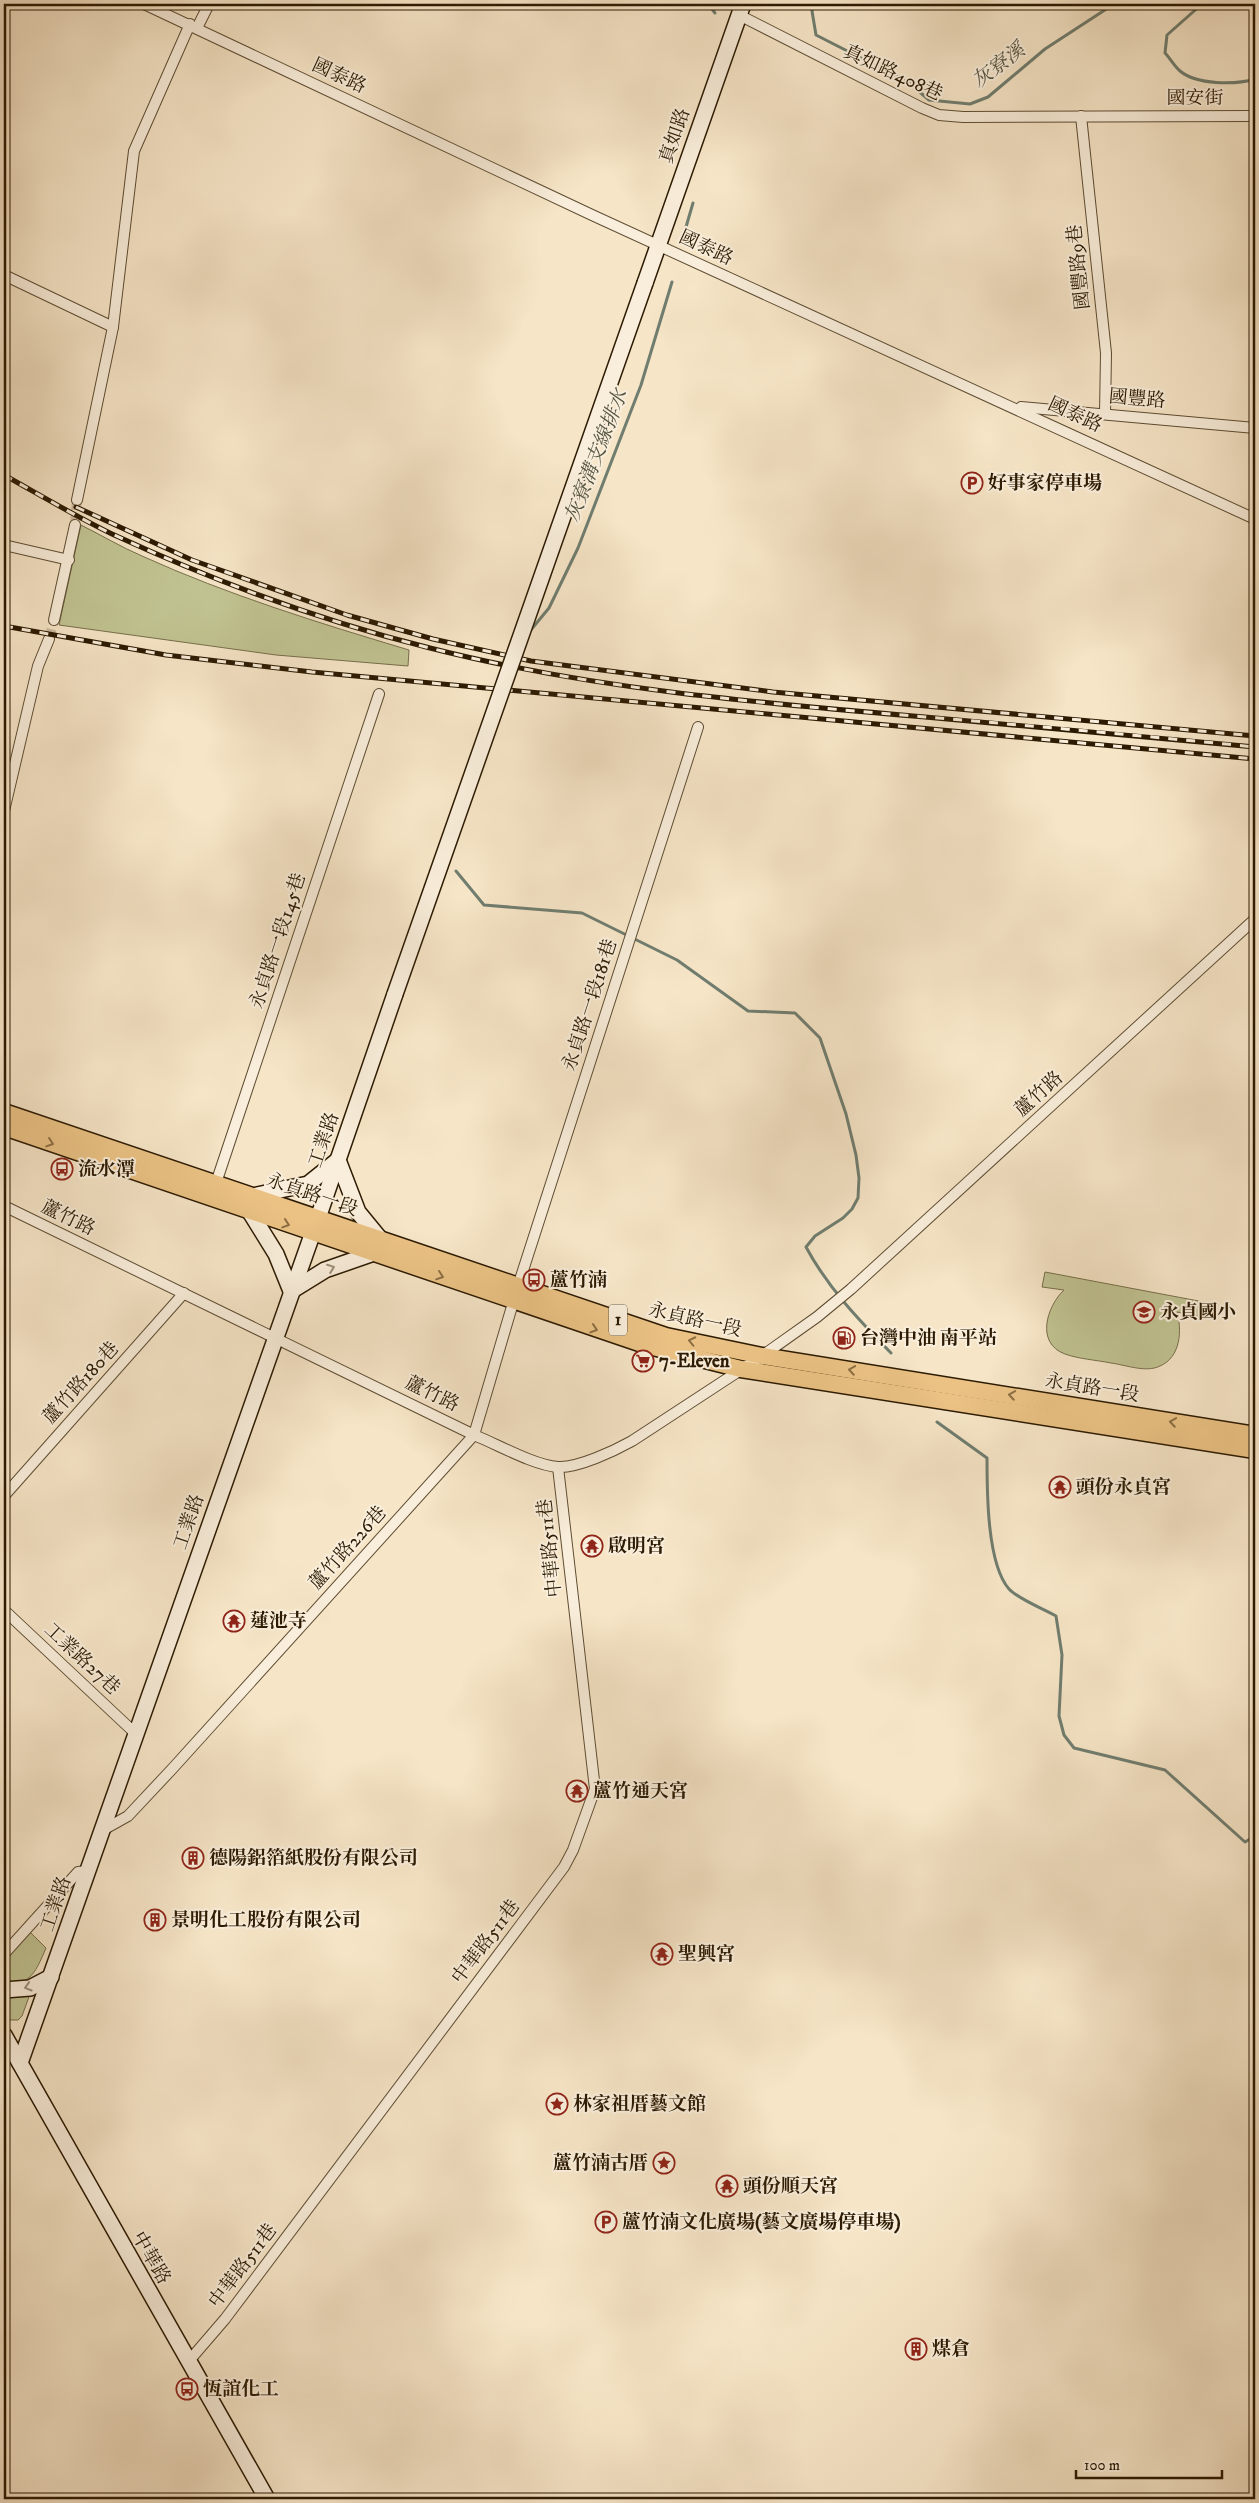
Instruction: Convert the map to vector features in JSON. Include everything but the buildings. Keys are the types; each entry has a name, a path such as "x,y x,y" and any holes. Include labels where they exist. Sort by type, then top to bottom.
{"main road":[{"name":"永貞路一段","path":"4,1112 213,1192"},
{"name":"永貞路一段","path":"4,1127 315,1225 515,1294 645,1346 741,1369 1209,1435 1255,1435"},
{"name":"永貞路一段","path":"515,1294 666,1336 762,1356 1209,1435 1255,1450"}],"street":[{"name":"國泰路","path":"144,4 658,245 1255,518"},
{"path":"77,500 113,327 134,152 193,26 209,4"},
{"name":"真如路408巷","path":"741,10 915,105 939,115 963,117 1134,115"},
{"name":"真如路","path":"646,283 741,10"},
{"name":"國安街","path":"1134,115 1255,116"},
{"name":"國豐路9巷","path":"1081,116 1106,353 1105,414"},
{"path":"4,276 113,327"},
{"name":"工業路","path":"20,2063 646,283"},
{"name":"國豐路","path":"1015,407 1255,428"},
{"path":"54,620 69,560 75,525"},
{"path":"4,545 69,560"},
{"path":"4,811 38,666 49,639"},
{"name":"永貞路一段145巷","path":"213,1192 379,694"},
{"name":"永貞路一段181巷","path":"515,1294 698,727"},
{"name":"蘆竹路","path":"762,1356 846,1294 1255,920"},
{"path":"338,1160 358,1212 377,1247 325,1270 291,1291 276,1254 251,1204 308,1184 338,1160"},
{"name":"蘆竹路","path":"4,1206 474,1434 534,1460 558,1467"},
{"name":"蘆竹路180巷","path":"4,1496 184,1293"},
{"name":"蘆竹路226巷","path":"103,1830 128,1816 167,1775 474,1434 515,1294"},
{"path":"558,1467 608,1453 632,1441 762,1356"},
{"name":"中華路511巷","path":"188,2362 267,2263 564,1867 573,1850 595,1788 558,1467"},
{"name":"工業路27巷","path":"4,1610 136,1734"},
{"path":"4,1954 78,1872 89,1871"},
{"path":"4,1990 30,1988 51,1977"},
{"name":"中華路","path":"4,2035 267,2499"}],"green space":[{"path":"81,525 174,570 241,596 409,650 408,666 276,655 59,625"},
{"path":"1045,1272 1204,1302 1202,1317 1177,1312 1179,1335 1176,1350 1167,1362 1154,1368 1136,1368 1070,1356 1056,1349 1050,1342 1047,1333 1049,1314 1064,1290 1042,1287"},
{"path":"30,1932 46,1948 36,1970 21,1982 4,1986 4,1961"},
{"path":"30,1994 22,2016 18,2020 10,2020 4,2010 4,1995"}],"waterway":[{"name":"灰寮溝支線排水","path":"708,4 715,13"},
{"name":"灰寮溪","path":"814,4 812,11 816,35 908,82 929,100 970,104 988,97 1045,49 1114,4"},
{"path":"1202,4 1167,35 1165,53 1180,71 1196,79 1227,83 1255,79"},
{"name":"灰寮溝支線排水","path":"686,227 693,203"},
{"name":"灰寮溝支線排水","path":"530,631 549,608 578,548 641,385 672,282"},
{"name":"灰寮溝支線排水","path":"456,871 484,905 582,913 677,960 748,1011 795,1013 820,1038 846,1114 856,1155 859,1178 858,1198 852,1209 843,1218 815,1236 806,1247 834,1290 891,1353"},
{"path":"937,1422 987,1458 987,1489 992,1546 1002,1578 1013,1593 1056,1616 1062,1655 1059,1716 1064,1735 1074,1748 1165,1770 1245,1842 1255,1836"}],"tunnel":[{"path":"75,525 77,500"},
{"path":"49,639 54,620"}],"railway":[{"path":"4,475 112,534 229,584 308,612 389,637 491,662 614,684 738,700 1255,747"},
{"path":"76,507 192,560 347,615 433,639 531,661 773,692 1255,736"},
{"path":"4,626 166,655 312,672 1255,759"}],"place":[{"name":"好事家停車場","path":"972,483"},
{"name":"流水潭","path":"62,1169"},
{"name":"蘆竹湳","path":"534,1280"},
{"name":"永貞國小","path":"1144,1312"},
{"name":"台灣中油 南平站","path":"844,1338"},
{"name":"7-Eleven","path":"643,1361"},
{"name":"頭份永貞宮","path":"1060,1487"},
{"name":"啟明宮","path":"592,1546"},
{"name":"蓮池寺","path":"234,1621"},
{"name":"蘆竹通天宮","path":"577,1791"},
{"name":"德陽鋁箔紙股份有限公司","path":"193,1858"},
{"name":"景明化工股份有限公司","path":"155,1920"},
{"name":"聖興宮","path":"662,1954"},
{"name":"林家祖厝藝文館","path":"557,2104"},
{"name":"蘆竹湳古厝","path":"664,2163"},
{"name":"頭份順天宮","path":"727,2186"},
{"name":"蘆竹湳文化廣場(藝文廣場停車場)","path":"606,2222"},
{"name":"煤倉","path":"916,2349"},
{"name":"恆誼化工","path":"187,2389"}]}
